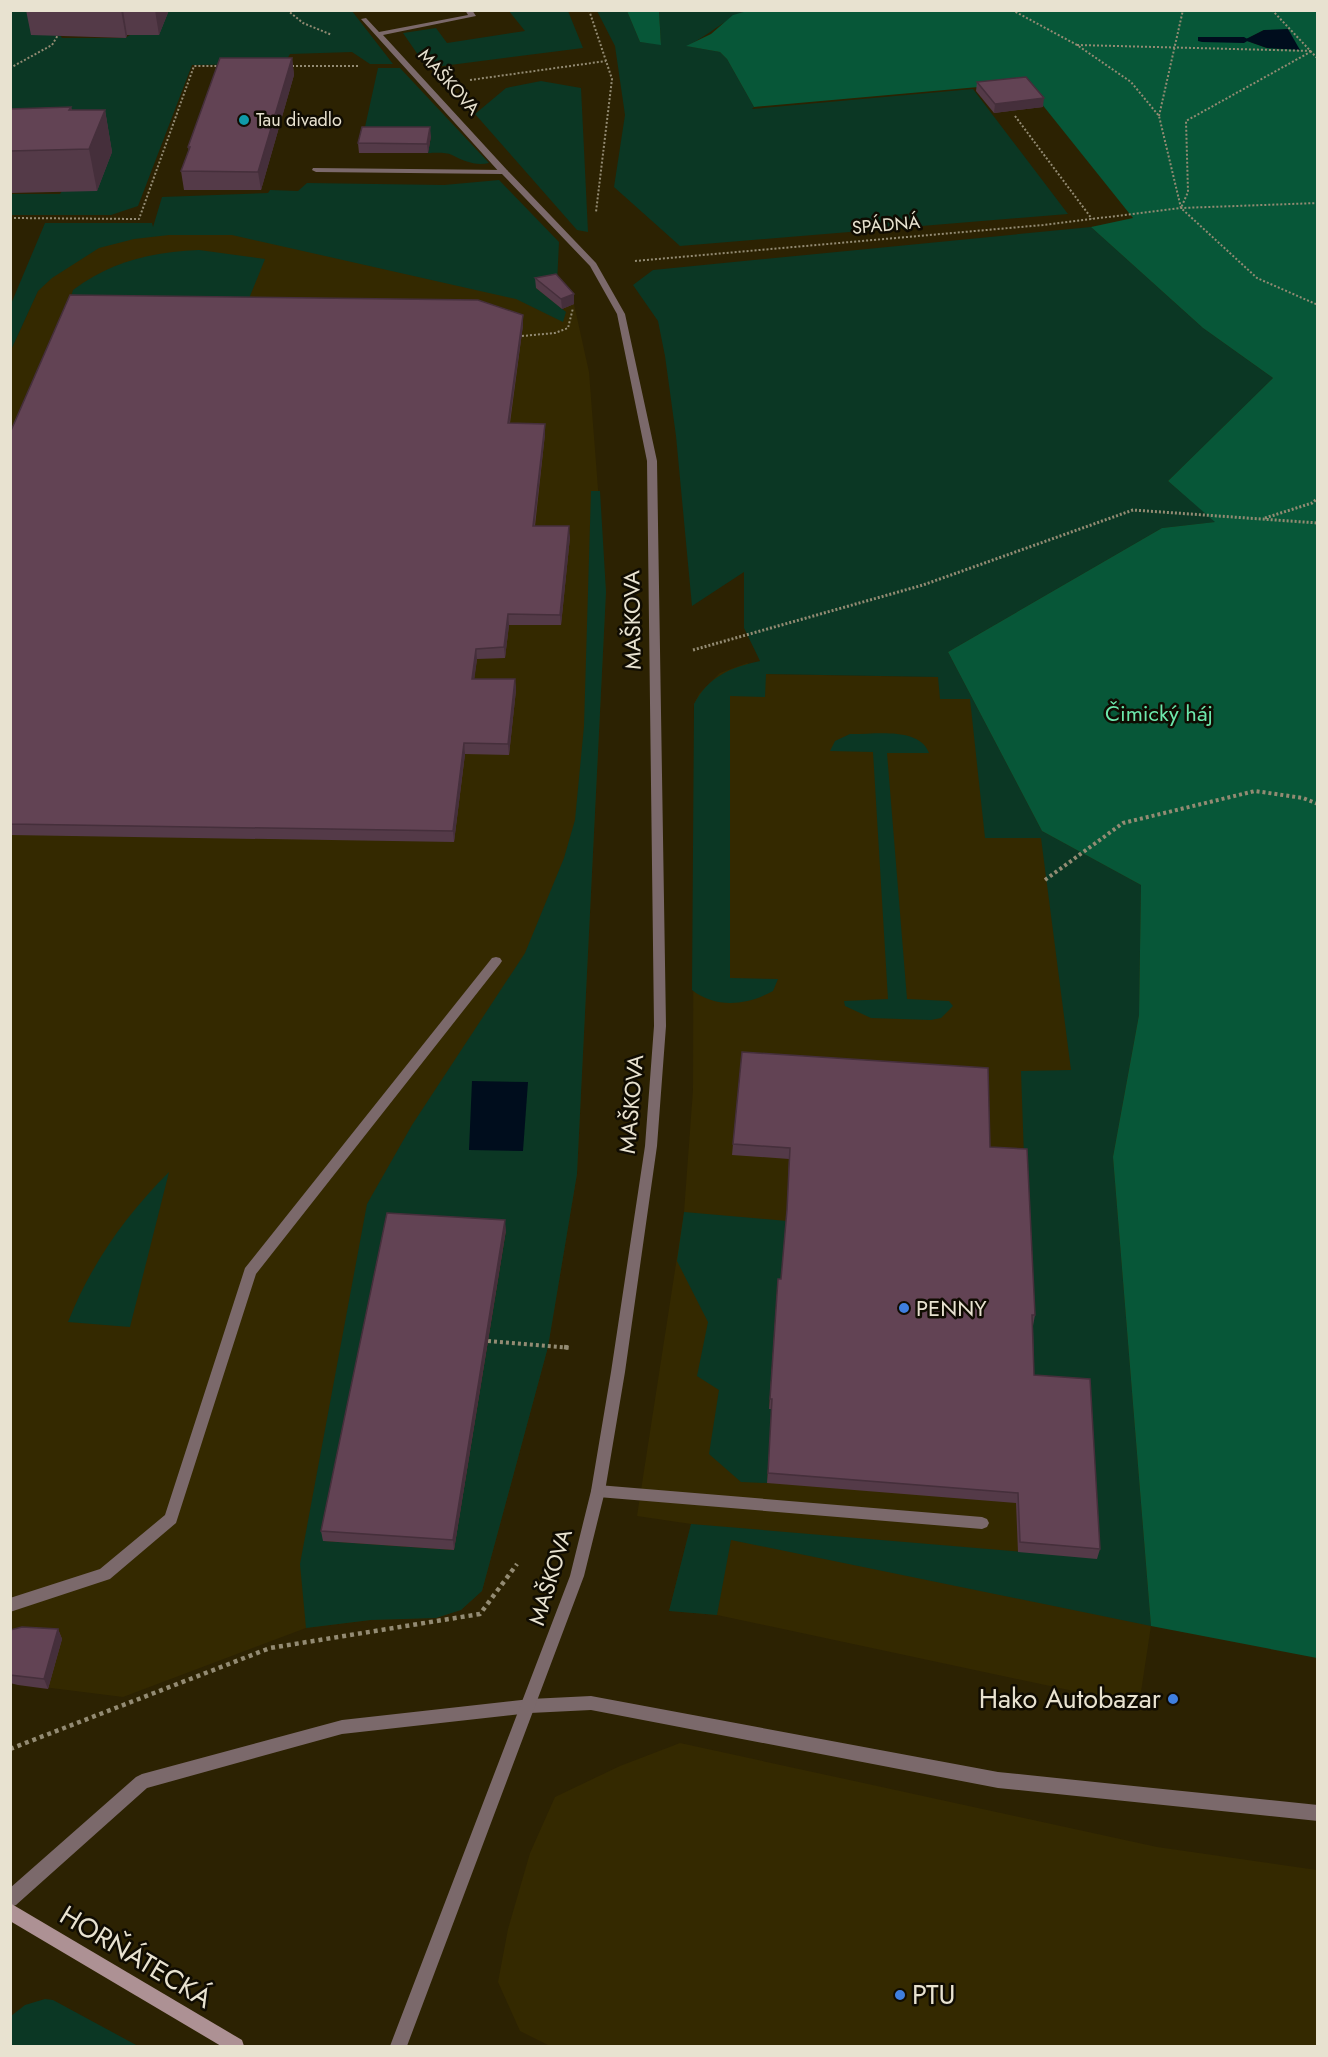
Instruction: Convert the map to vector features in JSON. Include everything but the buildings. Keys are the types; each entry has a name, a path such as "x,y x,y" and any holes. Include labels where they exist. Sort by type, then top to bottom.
{"main road":[{"name":"HORŇÁTECKÁ","path":"10,1911 236,2046"}],"street":[{"path":"378,34 473,16 468,10"},
{"name":"MAŠKOVA","path":"364,18 504,172 593,265 621,314 652,461 660,1026 651,1146 598,1491 577,1576 530,1706 399,2046"},
{"path":"316,170 504,172"},
{"path":"10,1605 105,1574 171,1519 250,1272 496,962"},
{"path":"598,1491 982,1523"},
{"path":"10,1899 142,1782 342,1727 530,1706 591,1703 998,1780 1317,1813"}],"path":[{"path":"589,10 612,79 593,231 593,265"},
{"path":"1012,10 1077,45 1131,82 1158,116 1181,208 1257,278 1317,305"},
{"path":"1158,116 1183,10"},
{"path":"1272,10 1317,59"},
{"path":"10,68 52,45 58,35"},
{"path":"1077,45 1174,50 1312,51"},
{"path":"1181,208 1188,192 1186,121 1312,51"},
{"path":"426,87 606,61"},
{"path":"10,218 139,219 194,66 229,66"},
{"path":"277,66 407,66"},
{"path":"1015,116 1092,219"},
{"name":"SPÁDNÁ","path":"593,265 1092,219 1181,208 1317,203"},
{"path":"522,336 555,333 568,328 574,304"},
{"path":"1263,519 1312,503 1317,498"},
{"path":"655,661 923,585 1133,510 1317,523"},
{"path":"1045,880 1123,823 1255,791 1303,798 1317,804"},
{"path":"488,1341 571,1348"},
{"path":"10,1749 270,1648 480,1614 517,1564"}],"shaded area":[{"path":"152,229 305,236 557,284 574,304 589,372 606,592 577,1174 548,1347 482,1591 461,1610 436,1618 371,1620 306,1628 123,1697 11,1683 11,350 46,273 59,258"},
{"path":"747,663 765,674 938,677 973,701 1042,831 1141,885 1151,1626 1139,1705 717,1615 669,1611 691,1524 637,1516 684,1212 693,1090 694,704 699,694 720,673"},
{"path":"680,1743 1157,1847 1317,1870 1317,2046 550,2046 520,2031 498,1982 508,1929 530,1853 555,1797 620,1766"}],"green space":[{"name":"Čimický háj","path":"751,10 1317,11 1317,1658 1151,1626 1113,1157 1139,1015 1141,885 1042,831 948,652 1162,528 1215,522 1168,481 1273,378 1203,328 1091,227 1133,218 1025,83 754,107 727,59 720,52 686,46 711,34 733,15","holes":["1264,30 1299,49 1267,48 1245,40"]},
{"path":"11,11 43,11 62,38 125,38 169,11 352,11 393,64 370,64 352,52 290,54 284,64 192,65 138,206 111,215 11,215 11,194 60,194 62,191 11,149"},
{"path":"509,11 568,11 583,48 427,68 403,33 436,28 447,43 525,31"},
{"path":"597,11 627,11 640,42 661,44 659,11 751,11 726,21 687,46 720,52 727,59 754,107 752,109 973,89 1068,214 680,246 614,187 625,115 615,46"},
{"path":"627,11 659,11 661,45 640,42"},
{"path":"378,68 400,68 489,163 465,161 450,154 428,153 431,137 363,136"},
{"path":"541,81 581,88 588,232 577,230 475,114 506,88"},
{"path":"499,180 559,242 557,284 536,288 566,312 563,322 516,299 232,235 169,235 134,239 99,248 52,278 38,291 11,350 11,304 45,223 152,223 153,227 162,197 268,193 270,190 298,191 307,183 444,185"},
{"path":"1091,227 1203,328 1273,378 1168,481 1216,522 1162,528 948,652 1042,831 1141,885 1139,1015 1113,1157 1151,1626 731,1540 717,1615 669,1611 691,1524 1097,1558 1032,1386 1021,1071 1071,1070 1041,838 985,838 970,699 940,699 938,677 766,674 765,697 730,696 730,978 778,979 773,991 743,1002 711,1000 692,990 694,704 713,680 739,666 760,661 744,628 744,572 692,606 676,436 665,356 658,321 633,285 653,270"},
{"path":"199,250 265,259 248,301 70,300 73,290 118,265 165,253"},
{"path":"591,491 600,491 606,592 577,1174 548,1347 482,1591 461,1610 436,1618 371,1620 306,1628 300,1564 367,1204 412,1125 525,953 564,858 575,820 584,726","holes":["506,1231 454,1550 323,1540"]},
{"path":"850,734 905,735 924,744 929,753 887,753 907,999 949,1001 953,1006 941,1018 931,1020 871,1018 845,1006 844,1001 888,999 873,752 830,751 835,741"},
{"path":"169,1172 130,1327 68,1322 98,1261 138,1206"},
{"path":"684,1212 787,1221 780,1290 777,1290 769,1409 772,1409 767,1483 741,1482 709,1454 719,1390 697,1376 708,1322 677,1261"},
{"path":"45,1999 53,2000 138,2046 11,2046 11,2016 25,2005"}],"water":[{"path":"1288,29 1300,50 1267,48 1244,40 1264,30"},
{"path":"472,1081 528,1082 523,1151 469,1150"}],"waterway":[{"path":"1202,39 1244,40"}],"place":[{"name":"Tau divadlo","path":"244,120"},
{"name":"PENNY","path":"904,1308"},
{"name":"Hako Autobazar","path":"1173,1699"},
{"name":"PTU","path":"900,1995"}]}
